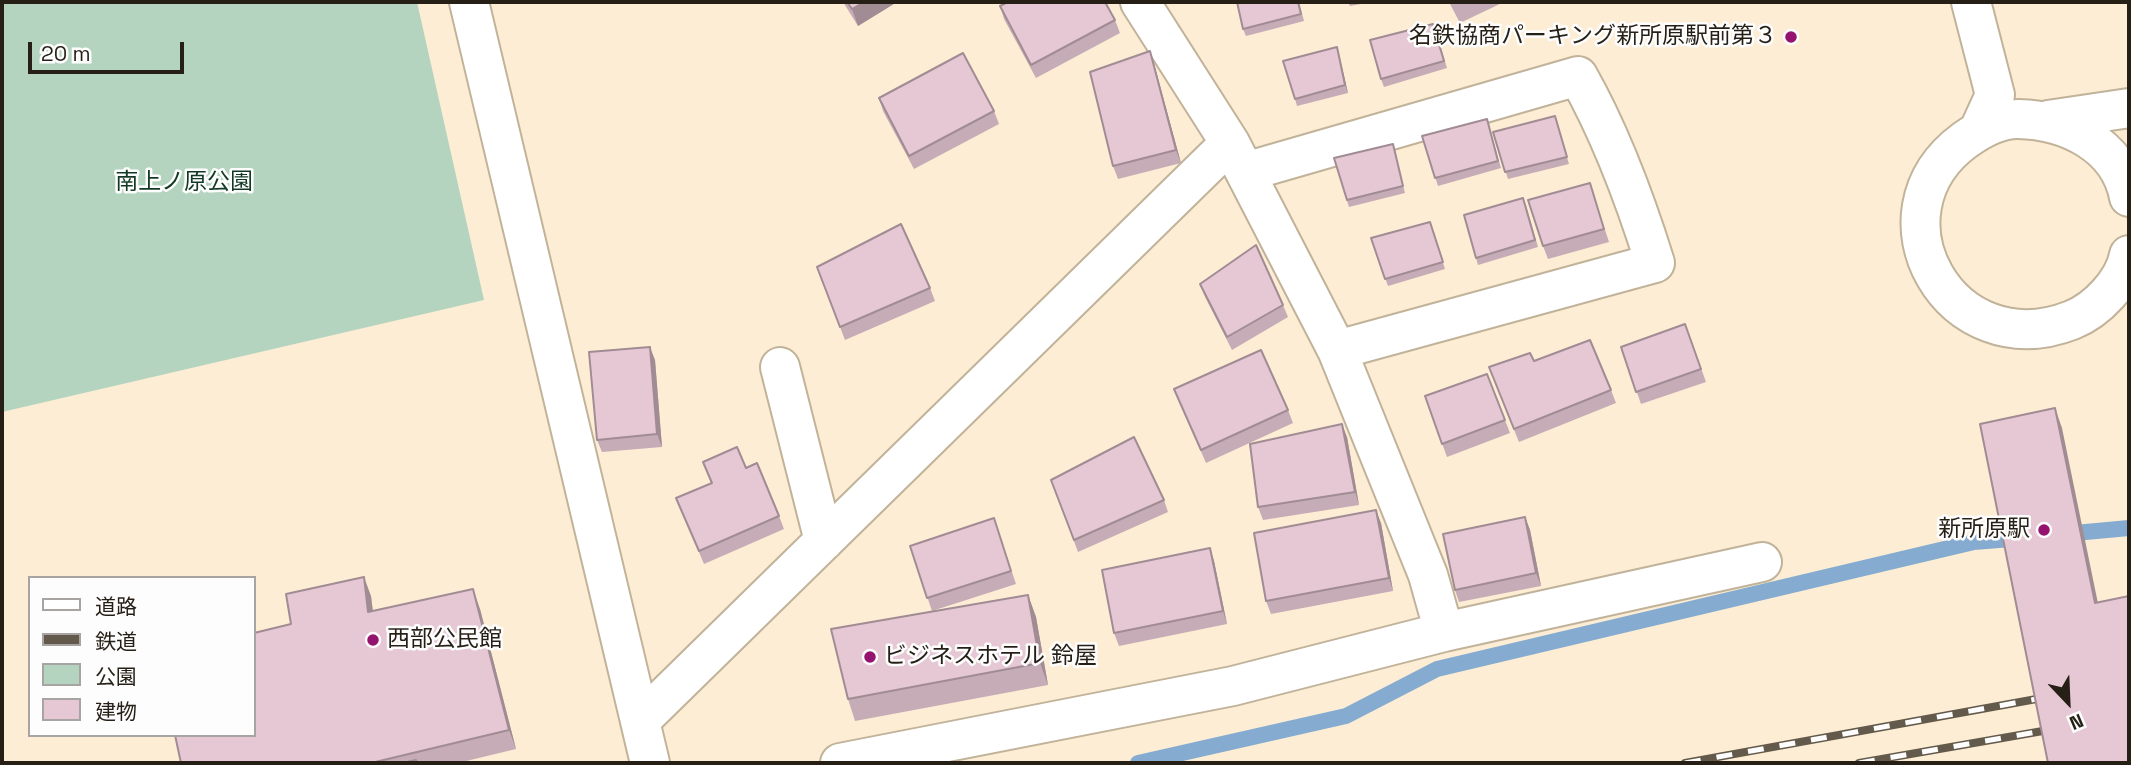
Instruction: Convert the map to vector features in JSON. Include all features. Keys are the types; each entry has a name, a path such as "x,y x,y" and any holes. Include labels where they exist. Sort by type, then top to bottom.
{"street":[{"path":"468,2 650,763"},
{"path":"1140,2 1238,157 1337,350 1428,575 1444,632"},
{"path":"1971,2 1995,95 1979,130"},
{"path":"641,720 824,541 1238,157 1578,76 1595,107 1655,263 1337,350"},
{"path":"1995,95 2042,120 2082,133 2109,156 2127,188 2129,197"},
{"path":"2129,108 2042,120 2011,119 1979,130 1951,150 1931,177 1921,210 1922,244 1934,276 1955,303 1983,322 2016,331 2050,328 2083,315 2129,304"},
{"path":"2083,315 2111,291 2129,255"},
{"path":"780,367 824,541"},
{"path":"840,763 1233,686 1444,632 1762,562"}],"green space":[{"name":"南上ノ原公園","path":"2,2 417,2 484,300 2,412"}],"building":[{"path":"847,2 864,2 852,9"},
{"path":"1008,2 1105,2 1115,20 1031,65 1000,6"},
{"path":"1237,2 1298,2 1301,14 1243,29"},
{"path":"1433,24 1444,61 1381,79 1370,40"},
{"path":"1337,47 1345,85 1295,99 1283,61"},
{"path":"1150,51 1176,150 1113,166 1090,72"},
{"path":"963,53 994,111 909,156 879,98"},
{"path":"1555,116 1567,157 1505,172 1493,132"},
{"path":"1487,119 1498,161 1435,178 1422,136"},
{"path":"1393,144 1403,186 1347,200 1334,158"},
{"path":"1590,183 1604,229 1543,246 1528,200"},
{"path":"1523,198 1535,240 1476,258 1464,215"},
{"path":"1430,222 1443,262 1385,279 1371,238"},
{"path":"901,224 930,288 840,327 817,267"},
{"path":"1256,245 1283,305 1227,337 1200,284"},
{"path":"1685,324 1701,369 1636,392 1621,347"},
{"path":"1590,340 1611,390 1514,429 1489,367 1530,353 1534,361"},
{"path":"650,347 657,434 597,440 589,352"},
{"path":"1261,350 1288,410 1201,450 1174,389"},
{"path":"1487,374 1505,420 1442,444 1425,396"},
{"name":"新所原駅","path":"2055,408 2095,603 2129,596 2129,763 2048,763 1980,424"},
{"path":"1342,424 1355,492 1258,507 1250,444"},
{"path":"1134,437 1164,500 1074,540 1051,480"},
{"path":"737,447 746,468 757,463 779,516 699,551 676,498 712,483 703,462"},
{"path":"1376,510 1389,578 1266,601 1254,533"},
{"path":"1525,517 1536,573 1455,590 1443,534"},
{"path":"994,518 1011,571 927,598 910,546"},
{"path":"1210,548 1223,611 1114,633 1102,570"},
{"path":"364,577 368,612 473,589 509,730 371,763 181,763 175,737 256,737 256,633 291,624 286,594"},
{"path":"1028,595 1040,663 848,699 831,629"}],"waterway":[{"path":"2064,534 2129,528"},
{"path":"1138,763 1346,716 1437,669 1974,542 2024,538"}],"railway":[{"path":"1685,763 2053,696"},
{"path":"1859,763 2060,728"}],"place":[{"name":"名鉄協商パーキング新所原駅前第３","path":"1791,37"},
{"name":"新所原駅","path":"2044,530"},
{"name":"西部公民館","path":"373,640"},
{"name":"ビジネスホテル 鈴屋","path":"870,657"}]}
